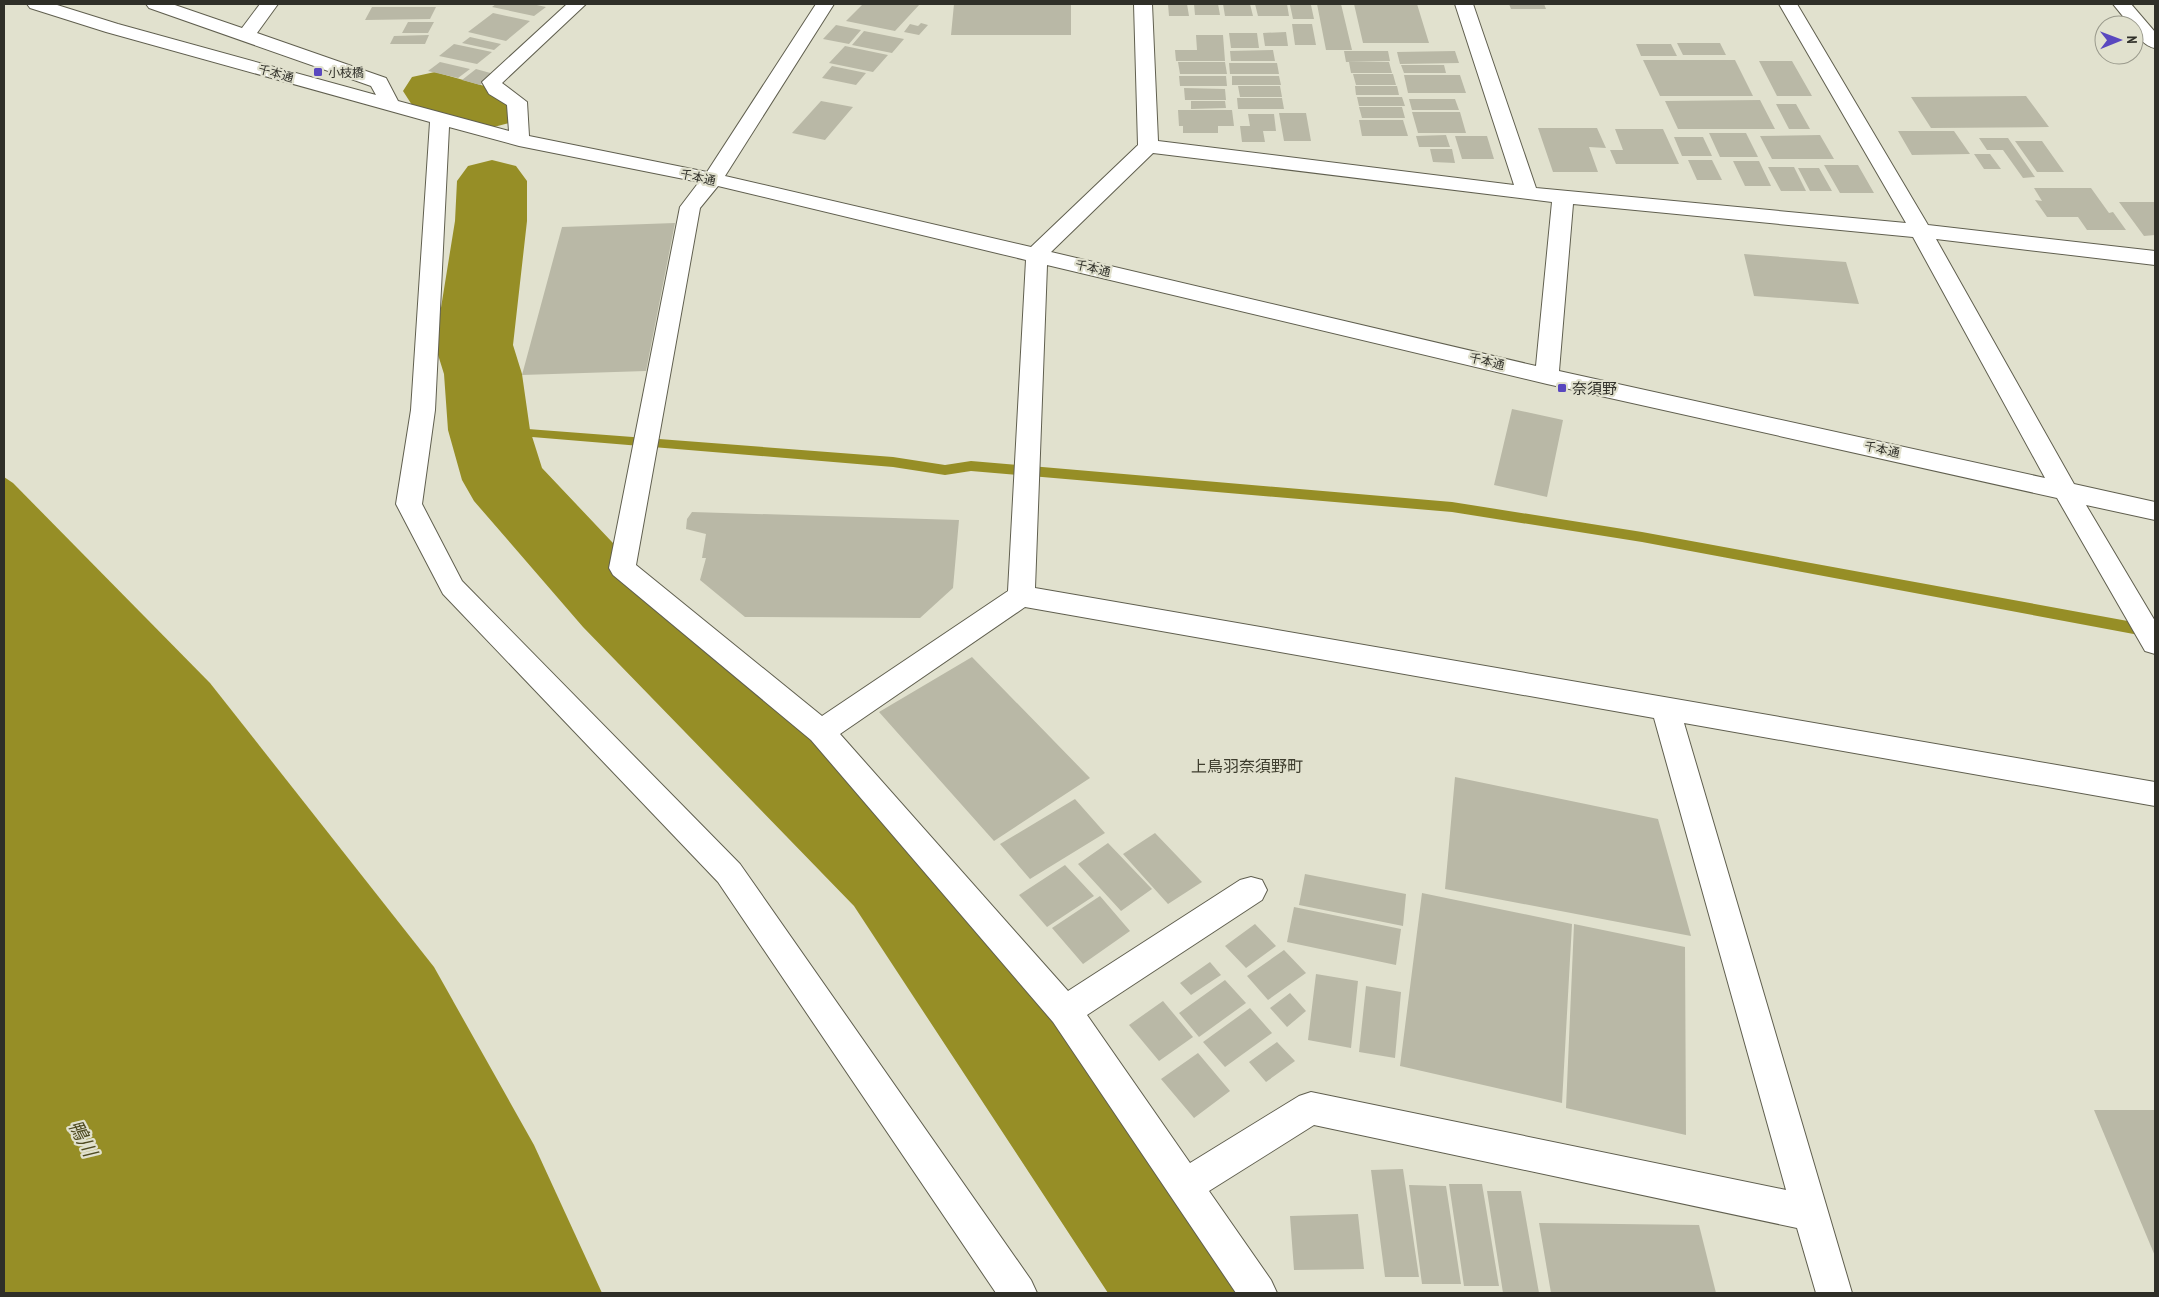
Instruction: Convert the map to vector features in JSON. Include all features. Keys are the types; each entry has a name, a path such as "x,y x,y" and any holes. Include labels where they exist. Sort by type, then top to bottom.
{"street":[{"name":"千本通","path":"36,4 112,28 519,140 713,180 1037,254 1547,376 2064,489 2155,511"},
{"path":"155,4 379,82 390,104"},
{"path":"246,36 269,4"},
{"path":"519,140 517,102 496,90 492,82 577,4"},
{"path":"825,4 713,180 690,207 622,568 821,732 1065,1011 1258,1293"},
{"path":"1021,596 1037,254 1148,146 1142,4"},
{"path":"1464,4 1527,193"},
{"path":"1788,4 1921,231 2064,489 2155,644"},
{"path":"2122,4 2155,43"},
{"path":"440,119 423,410 409,504 452,587 728,873 1018,1293"},
{"path":"1148,146 1527,193 1921,231 2155,258"},
{"path":"1547,376 1563,196"},
{"path":"821,732 1021,596 2155,794"},
{"path":"1665,708 1834,1293"},
{"path":"1065,1011 1251,890"},
{"path":"1185,1186 1311,1108 1811,1213"}],"water":[{"name":"鴨川","path":"4,477 13,483 210,683 434,967 534,1145 602,1293 4,1293"}],"building":[{"path":"496,4 532,4 546,7 534,16 492,7"},
{"path":"863,4 920,4 895,31 846,21"},
{"path":"954,4 1071,4 1071,35 951,35"},
{"path":"1168,4 1187,4 1189,16 1169,16"},
{"path":"1194,4 1218,4 1220,15 1195,15"},
{"path":"1223,4 1250,4 1253,16 1225,16"},
{"path":"1255,4 1287,4 1289,16 1258,16"},
{"path":"1317,4 1341,4 1352,50 1326,50"},
{"path":"1354,4 1417,4 1429,43 1363,43"},
{"path":"1509,4 1544,4 1546,9 1511,9"},
{"path":"1290,5 1311,5 1314,19 1293,19"},
{"path":"372,7 436,7 430,19 365,20"},
{"path":"493,13 530,21 506,41 468,32"},
{"path":"408,22 434,22 428,33 402,33"},
{"path":"921,23 928,25 919,35 904,32 910,24 918,26"},
{"path":"1292,24 1312,24 1316,45 1295,45"},
{"path":"836,25 861,30 849,44 823,39"},
{"path":"864,31 904,39 892,53 852,45"},
{"path":"1286,32 1288,46 1265,46 1263,33"},
{"path":"1229,33 1257,33 1259,48 1231,48"},
{"path":"429,35 425,44 390,44 394,36"},
{"path":"1196,35 1223,35 1225,61 1176,61 1175,50 1197,50"},
{"path":"470,37 501,44 494,50 462,43"},
{"path":"1677,43 1720,43 1726,55 1683,55"},
{"path":"454,44 492,52 477,64 439,56"},
{"path":"1636,44 1671,44 1677,56 1641,56"},
{"path":"845,46 888,55 873,72 829,63"},
{"path":"1273,50 1275,61 1231,61 1230,51"},
{"path":"1344,51 1388,51 1390,61 1346,62"},
{"path":"1455,51 1459,63 1400,64 1397,52"},
{"path":"1643,60 1735,60 1753,96 1660,96"},
{"path":"1759,61 1792,61 1812,96 1777,96"},
{"path":"440,62 470,69 458,78 428,71"},
{"path":"1178,62 1225,62 1227,74 1180,74"},
{"path":"1349,62 1389,62 1392,73 1351,73"},
{"path":"1229,63 1277,63 1279,74 1230,74"},
{"path":"1401,65 1444,65 1446,73 1404,73"},
{"path":"832,66 866,73 856,85 822,78"},
{"path":"476,69 494,74 480,85 462,80"},
{"path":"1353,74 1393,74 1396,85 1356,85"},
{"path":"1404,75 1460,75 1466,93 1408,93"},
{"path":"1179,76 1226,76 1227,86 1180,86"},
{"path":"1232,76 1279,76 1281,85 1232,85"},
{"path":"1238,86 1280,86 1282,97 1240,97"},
{"path":"1355,86 1397,86 1399,95 1356,95"},
{"path":"1184,88 1225,89 1226,100 1185,100"},
{"path":"2026,96 2049,127 1931,128 1911,97"},
{"path":"1357,97 1402,97 1405,106 1359,106"},
{"path":"1237,98 1282,98 1284,109 1238,109"},
{"path":"1409,99 1455,99 1459,110 1412,110"},
{"path":"1760,100 1775,129 1678,129 1665,101"},
{"path":"821,101 853,107 825,140 792,133"},
{"path":"1191,101 1225,101 1226,108 1191,109"},
{"path":"1776,104 1796,104 1810,129 1789,129"},
{"path":"1359,107 1402,107 1405,118 1362,118"},
{"path":"1178,110 1232,110 1234,126 1218,126 1218,133 1183,133 1183,126 1179,126"},
{"path":"1412,112 1460,112 1466,133 1418,133"},
{"path":"1279,113 1306,113 1311,141 1284,141"},
{"path":"1248,114 1274,114 1276,131 1263,131 1265,142 1242,142 1240,126 1250,126"},
{"path":"1359,120 1403,120 1408,136 1362,136"},
{"path":"1538,128 1597,128 1606,148 1589,147 1598,172 1553,172"},
{"path":"1615,129 1663,129 1679,164 1616,164 1610,150 1623,150"},
{"path":"1898,131 1954,131 1970,154 1912,155"},
{"path":"1709,133 1746,133 1758,157 1720,157"},
{"path":"1446,135 1450,147 1419,147 1416,136"},
{"path":"1820,135 1834,159 1772,159 1760,136"},
{"path":"1455,136 1487,136 1494,159 1462,159"},
{"path":"1674,137 1703,137 1712,156 1682,156"},
{"path":"1979,138 2008,138 2035,177 2023,178 2003,150 1987,150"},
{"path":"2015,141 2042,141 2064,172 2037,172"},
{"path":"1430,149 1452,149 1455,163 1433,162"},
{"path":"1974,154 1990,154 2001,169 1984,169"},
{"path":"1688,160 1712,160 1722,180 1697,180"},
{"path":"1733,161 1759,161 1771,186 1745,186"},
{"path":"1824,165 1858,165 1874,193 1840,193"},
{"path":"1768,167 1794,167 1806,191 1781,191"},
{"path":"1798,168 1819,168 1832,191 1810,191"},
{"path":"2034,188 2091,188 2109,213 2113,212 2126,230 2087,230 2078,217 2047,217 2035,200 2042,201"},
{"path":"2119,202 2155,202 2155,235 2144,236"},
{"path":"675,223 646,371 522,375 562,227"},
{"path":"1744,254 1846,262 1859,304 1754,296"},
{"path":"1512,409 1563,420 1547,497 1494,485"},
{"path":"692,512 959,520 953,588 920,618 745,617 700,580 706,558 702,558 706,534 686,529 687,519"},
{"path":"972,657 1090,778 994,841 879,712"},
{"path":"1455,777 1658,819 1691,936 1445,889"},
{"path":"1075,799 1105,833 1030,879 1000,844"},
{"path":"1155,833 1202,882 1168,904 1123,854"},
{"path":"1108,843 1152,889 1121,911 1078,864"},
{"path":"1065,865 1094,896 1047,927 1019,895"},
{"path":"1305,874 1406,894 1403,926 1299,905"},
{"path":"1422,893 1572,924 1562,1103 1400,1066"},
{"path":"1100,896 1130,931 1083,964 1052,928"},
{"path":"1294,907 1401,929 1396,965 1287,942"},
{"path":"1255,924 1276,946 1246,968 1225,946"},
{"path":"1574,924 1685,947 1686,1135 1566,1108"},
{"path":"1284,950 1306,973 1268,1000 1247,976"},
{"path":"1210,962 1221,975 1191,995 1180,983"},
{"path":"1316,974 1358,981 1351,1048 1308,1040"},
{"path":"1225,980 1246,1003 1199,1037 1179,1013"},
{"path":"1366,986 1401,992 1395,1058 1359,1052"},
{"path":"1290,993 1306,1011 1287,1027 1270,1008"},
{"path":"1163,1001 1193,1037 1159,1061 1129,1025"},
{"path":"1250,1008 1272,1033 1225,1067 1203,1042"},
{"path":"1277,1042 1295,1061 1266,1082 1249,1062"},
{"path":"1198,1053 1230,1091 1194,1118 1161,1079"},
{"path":"2094,1110 2155,1110 2155,1256"},
{"path":"1403,1169 1419,1277 1385,1277 1371,1170"},
{"path":"1449,1184 1482,1184 1499,1286 1464,1286"},
{"path":"1409,1185 1446,1186 1461,1284 1422,1284"},
{"path":"1487,1191 1521,1191 1539,1293 1503,1293"},
{"path":"1358,1214 1364,1269 1294,1270 1290,1216"},
{"path":"1539,1223 1699,1225 1716,1293 1551,1293"}],"waterway":[{"path":"435,91 490,108"},
{"path":"492,181 491,221 474,345 483,374 489,430 504,480 615,603 891,874 1181,1293"},
{"path":"489,430 893,462 945,470 971,466 1452,507 1642,537 2035,608 2155,632"}],"place":[{"name":"小枝橋","path":"318,72"},
{"name":"奈須野","path":"1562,388"}],"district":[{"name":"上鳥羽奈須野町","path":"1247,766"}]}
